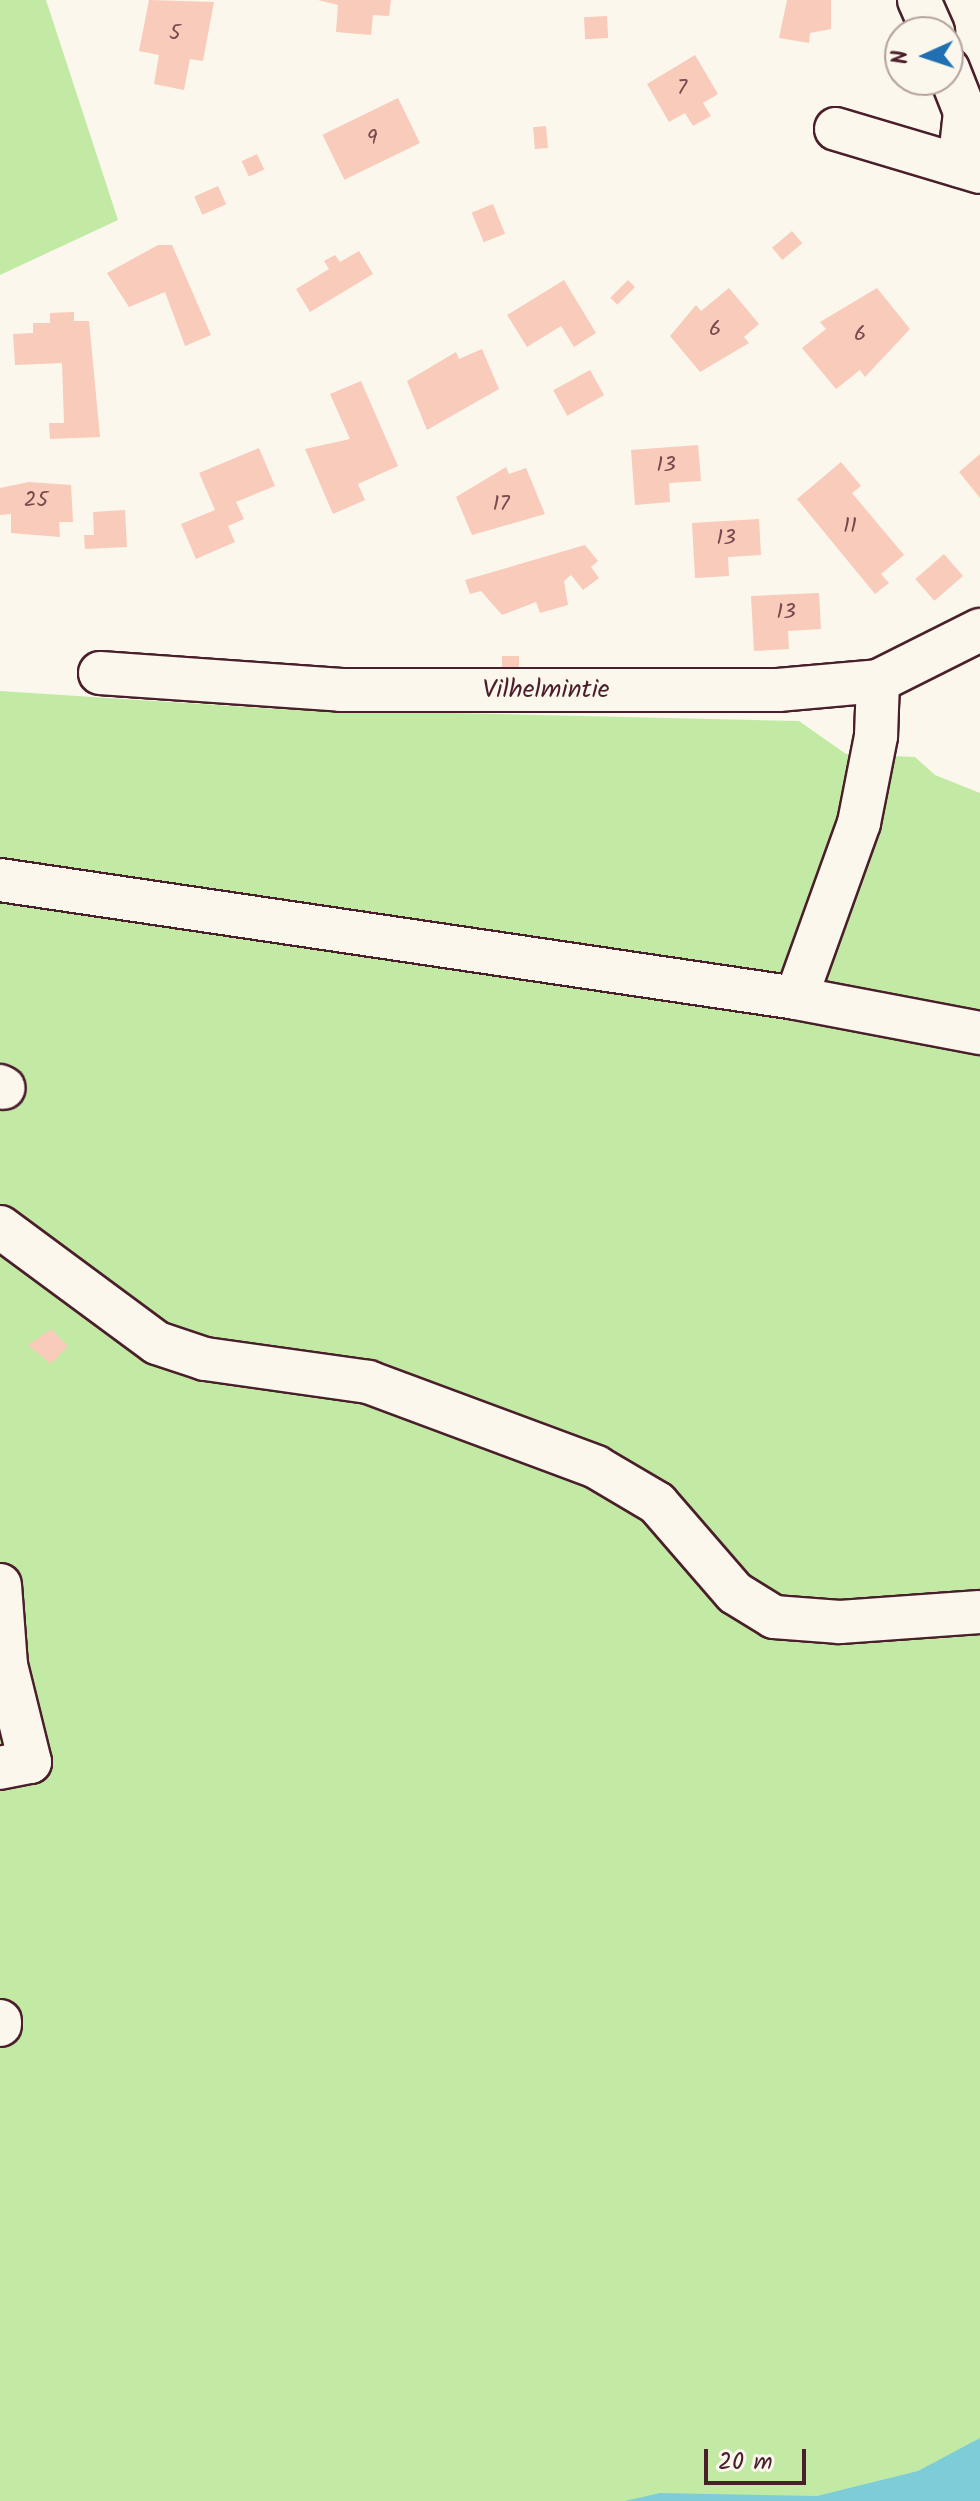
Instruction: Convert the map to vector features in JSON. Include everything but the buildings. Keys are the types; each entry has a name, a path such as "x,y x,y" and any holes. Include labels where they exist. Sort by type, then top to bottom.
{"street":[{"path":"836,129 970,169 965,112 959,96"},
{"name":"Vilhelmintie","path":"100,673 384,691 778,690 878,681 980,630"},
{"path":"796,998 859,823 876,736 878,681"},
{"path":"0,880 796,998 980,1033"},
{"path":"0,1227 157,1343 205,1359 368,1382 596,1467 657,1503 735,1593 774,1617 840,1622 980,1612"},
{"path":"0,1585 6,1665 30,1762 0,1768"}],"green space":[{"path":"0,0 46,0 118,220 0,275"},
{"path":"0,691 279,709 799,721 846,754 915,757 935,775 980,793 980,2501 0,2501"}],"water":[{"path":"980,2438 980,2501 625,2501 660,2493 817,2496 918,2471"}]}
